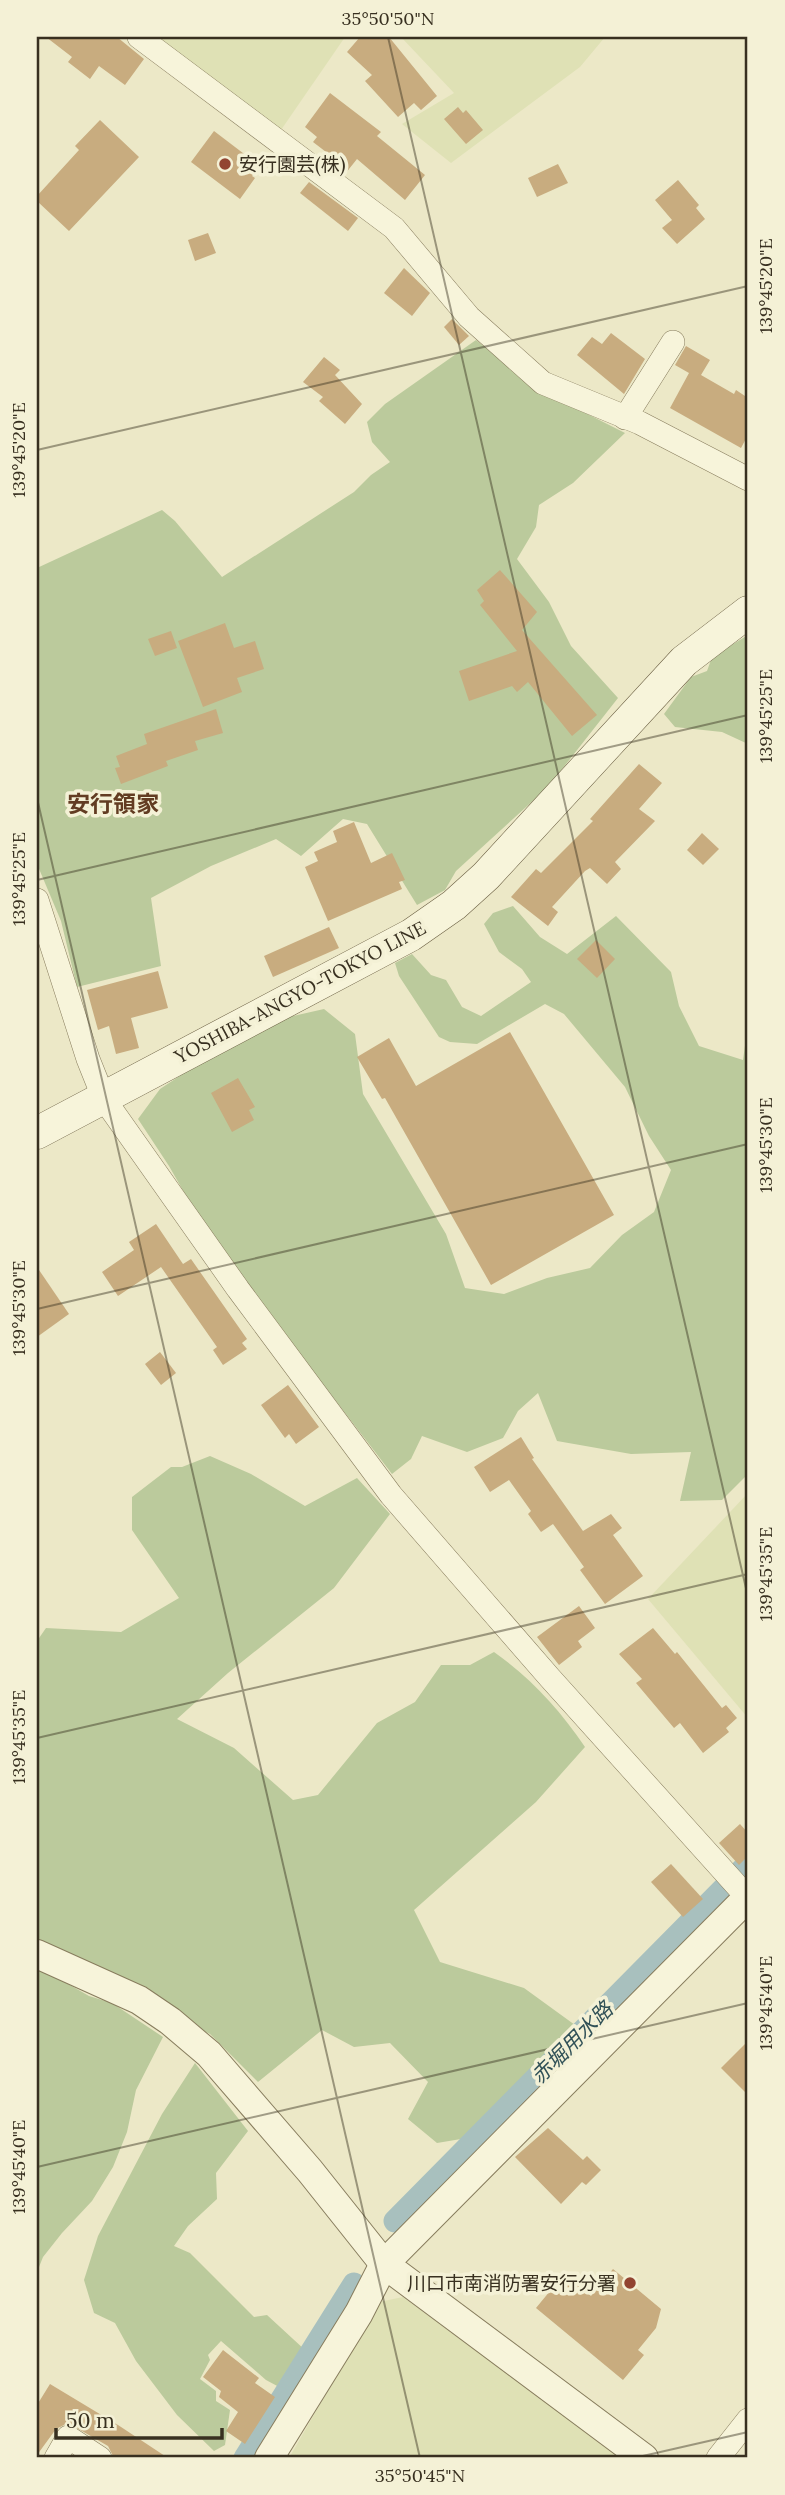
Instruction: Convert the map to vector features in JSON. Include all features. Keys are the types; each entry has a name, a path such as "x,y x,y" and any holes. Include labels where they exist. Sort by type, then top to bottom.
{"main road":[{"name":"YOSHIBA-ANGYO-TOKYO LINE","path":"37,1133 259,1013 411,935 454,905 486,876 684,661 722,629 748,612"}],"street":[{"path":"139,37 394,228 469,317 543,383 625,418 748,479"},
{"path":"625,418 673,342"},
{"path":"37,900 88,1059 104,1099 238,1289 391,1495 550,1678 748,1897 384,2264 359,2313 269,2458"},
{"path":"37,1954 139,2000 170,2021 209,2054 310,2171 384,2264 644,2458"},
{"path":"718,2458 748,2420"},
{"path":"56,2458 68,2437 100,2458"}],"green space":[{"path":"158,37 345,37 281,130"},
{"path":"401,37 605,37 580,67 451,163 402,124 454,93"},
{"path":"476,340 536,388 625,433 573,483 539,505 536,527 517,559 549,602 571,646 618,698 548,787 456,871 445,890 417,905 367,824 343,819 301,856 276,839 211,866 151,898 161,966 77,987 61,921 37,864 37,568 162,510 175,521 222,577 354,492 371,475 390,462 372,442 367,422 385,404"},
{"path":"748,635 748,744 722,732 675,727 664,714 691,677 707,671 715,649 730,646"},
{"path":"513,906 540,937 567,954 616,916 671,972 679,1006 699,1046 743,1060 748,1024 748,1474 722,1500 680,1501 691,1452 631,1454 557,1441 538,1393 518,1411 503,1438 467,1452 422,1436 411,1459 392,1474 209,1236 169,1166 138,1119 160,1089 222,1048 280,1019 324,1009 355,1034 363,1094 446,1234 465,1288 504,1294 547,1278 590,1268 622,1235 654,1212 671,1170 649,1136 625,1087 564,1014 545,1004 477,1044 450,1042 439,1037 399,976 395,963 412,954 431,975 446,980 462,1007 481,1016 531,982 522,969 499,952 484,924 493,913"},
{"path":"210,1456 251,1474 305,1506 357,1478 390,1514 334,1588 228,1673 177,1719 234,1748 293,1800 318,1795 377,1723 415,1702 441,1665 470,1665 494,1652 544,1695 585,1747 536,1802 414,1910 440,1962 524,1988 575,2025 461,2139 437,2143 408,2119 428,2082 390,2043 354,2047 322,2030 258,2082 210,2034 186,2022 148,1988 37,1940 37,1641 46,1628 121,1632 179,1598 132,1530 132,1497 171,1467 182,1467"},
{"path":"748,1493 748,1718 648,1599"},
{"path":"37,1966 89,1996 112,2003 163,2037 136,2090 127,2132 113,2167 92,2201 43,2257 37,2272"},
{"path":"195,2063 248,2131 216,2173 217,2199 188,2226 174,2246 190,2253 254,2317 267,2315 305,2350 281,2388 266,2380 221,2341 208,2355 210,2360 200,2379 216,2391 216,2401 230,2410 225,2445 214,2451 177,2415 136,2361 115,2323 94,2313 84,2280 98,2236 162,2114"},
{"path":"403,2297 621,2458 289,2458 379,2302"}],"building":[{"path":"46,37 117,37 144,59 125,85 99,66 90,79 68,62 72,57"},
{"path":"360,37 389,37 437,96 421,110 414,103 398,117 365,81 372,75 347,52"},
{"path":"330,93 381,132 377,136 425,175 405,200 357,159 345,174 326,160 330,155 313,142 317,137 305,127"},
{"path":"458,107 463,113 466,110 483,130 466,144 444,119"},
{"path":"100,120 139,157 69,231 37,201 37,196 79,150 75,146"},
{"name":"安行園芸(株)","path":"214,131 260,166 240,199 191,162"},
{"path":"558,164 568,183 537,197 528,178"},
{"path":"678,180 699,205 696,208 705,219 677,244 662,228 672,220 655,200"},
{"path":"309,182 358,218 348,231 300,193"},
{"path":"208,233 216,253 195,261 188,240"},
{"path":"404,268 430,293 412,316 384,293"},
{"path":"452,319 469,336 459,345 444,327"},
{"path":"611,333 645,359 624,394 577,355 592,337 602,344"},
{"path":"686,346 710,360 701,375 734,394 736,390 748,398 748,435 741,448 670,408 689,373 675,365"},
{"path":"324,357 340,370 335,375 362,404 345,424 319,401 323,397 303,382"},
{"path":"500,570 537,612 522,630 597,715 572,736 528,682 517,692 512,686 469,701 459,671 517,651 480,605 484,601 477,590"},
{"path":"225,623 234,648 255,641 264,669 237,678 242,692 203,707 178,641"},
{"path":"171,631 177,648 155,656 148,639"},
{"path":"216,709 223,733 195,741 198,750 166,761 168,766 121,784 115,768 120,767 116,756 147,744 144,734"},
{"path":"639,764 662,783 639,809 655,821 615,862 621,869 607,884 590,868 585,871 552,907 558,912 548,926 511,897 536,869 541,873 593,821 590,819"},
{"path":"354,822 371,863 392,853 405,880 399,882 402,889 328,921 305,867 318,861 314,852 337,842 333,831"},
{"path":"702,833 719,849 703,865 687,850"},
{"path":"329,927 339,948 273,977 264,956"},
{"path":"596,940 615,959 597,978 577,959"},
{"path":"158,971 168,1008 131,1018 139,1048 116,1054 109,1026 98,1030 87,990"},
{"path":"510,1032 614,1215 491,1285 385,1098 382,1099 357,1057 389,1038 416,1086"},
{"path":"238,1078 255,1107 249,1110 254,1120 232,1132 211,1093"},
{"path":"156,1224 183,1264 191,1259 247,1339 242,1343 247,1349 223,1365 213,1350 217,1347 161,1267 118,1296 102,1272 134,1250 129,1242"},
{"path":"37,1267 69,1314 37,1337"},
{"path":"160,1352 176,1373 161,1385 145,1364"},
{"path":"288,1385 319,1427 296,1444 289,1434 285,1438 261,1405"},
{"path":"521,1437 534,1458 532,1459 583,1531 611,1514 622,1528 613,1535 643,1576 605,1604 580,1570 584,1567 553,1524 541,1532 528,1514 531,1511 509,1480 490,1492 474,1467"},
{"path":"579,1606 595,1628 578,1641 582,1647 559,1665 537,1637"},
{"path":"653,1628 675,1654 677,1652 722,1708 726,1705 737,1718 726,1728 729,1732 703,1753 680,1723 674,1728 636,1683 642,1679 619,1654"},
{"path":"740,1824 748,1833 748,1856 739,1865 719,1843"},
{"path":"671,1864 703,1899 683,1917 651,1882"},
{"path":"748,2041 748,2095 721,2068"},
{"path":"548,2128 583,2160 587,2156 601,2170 586,2185 582,2182 561,2204 515,2157"},
{"path":"613,2269 661,2309 656,2328 638,2350 644,2355 623,2380 536,2308 564,2274 591,2296"},
{"path":"223,2350 259,2378 255,2383 275,2397 245,2444 226,2431 238,2412 219,2397 221,2391 203,2377"},
{"path":"50,2384 168,2458 114,2458 108,2446 68,2423 56,2429 37,2455 37,2405"}],"waterway":[{"name":"赤堀用水路","path":"395,2221 748,1864"},
{"name":"赤堀用水路","path":"245,2458 354,2284"}],"place":[{"name":"安行園芸(株)","path":"225,164"},
{"name":"川口市南消防署安行分署","path":"630,2283"}],"district":[{"name":"安行領家","path":"113,804"}]}
